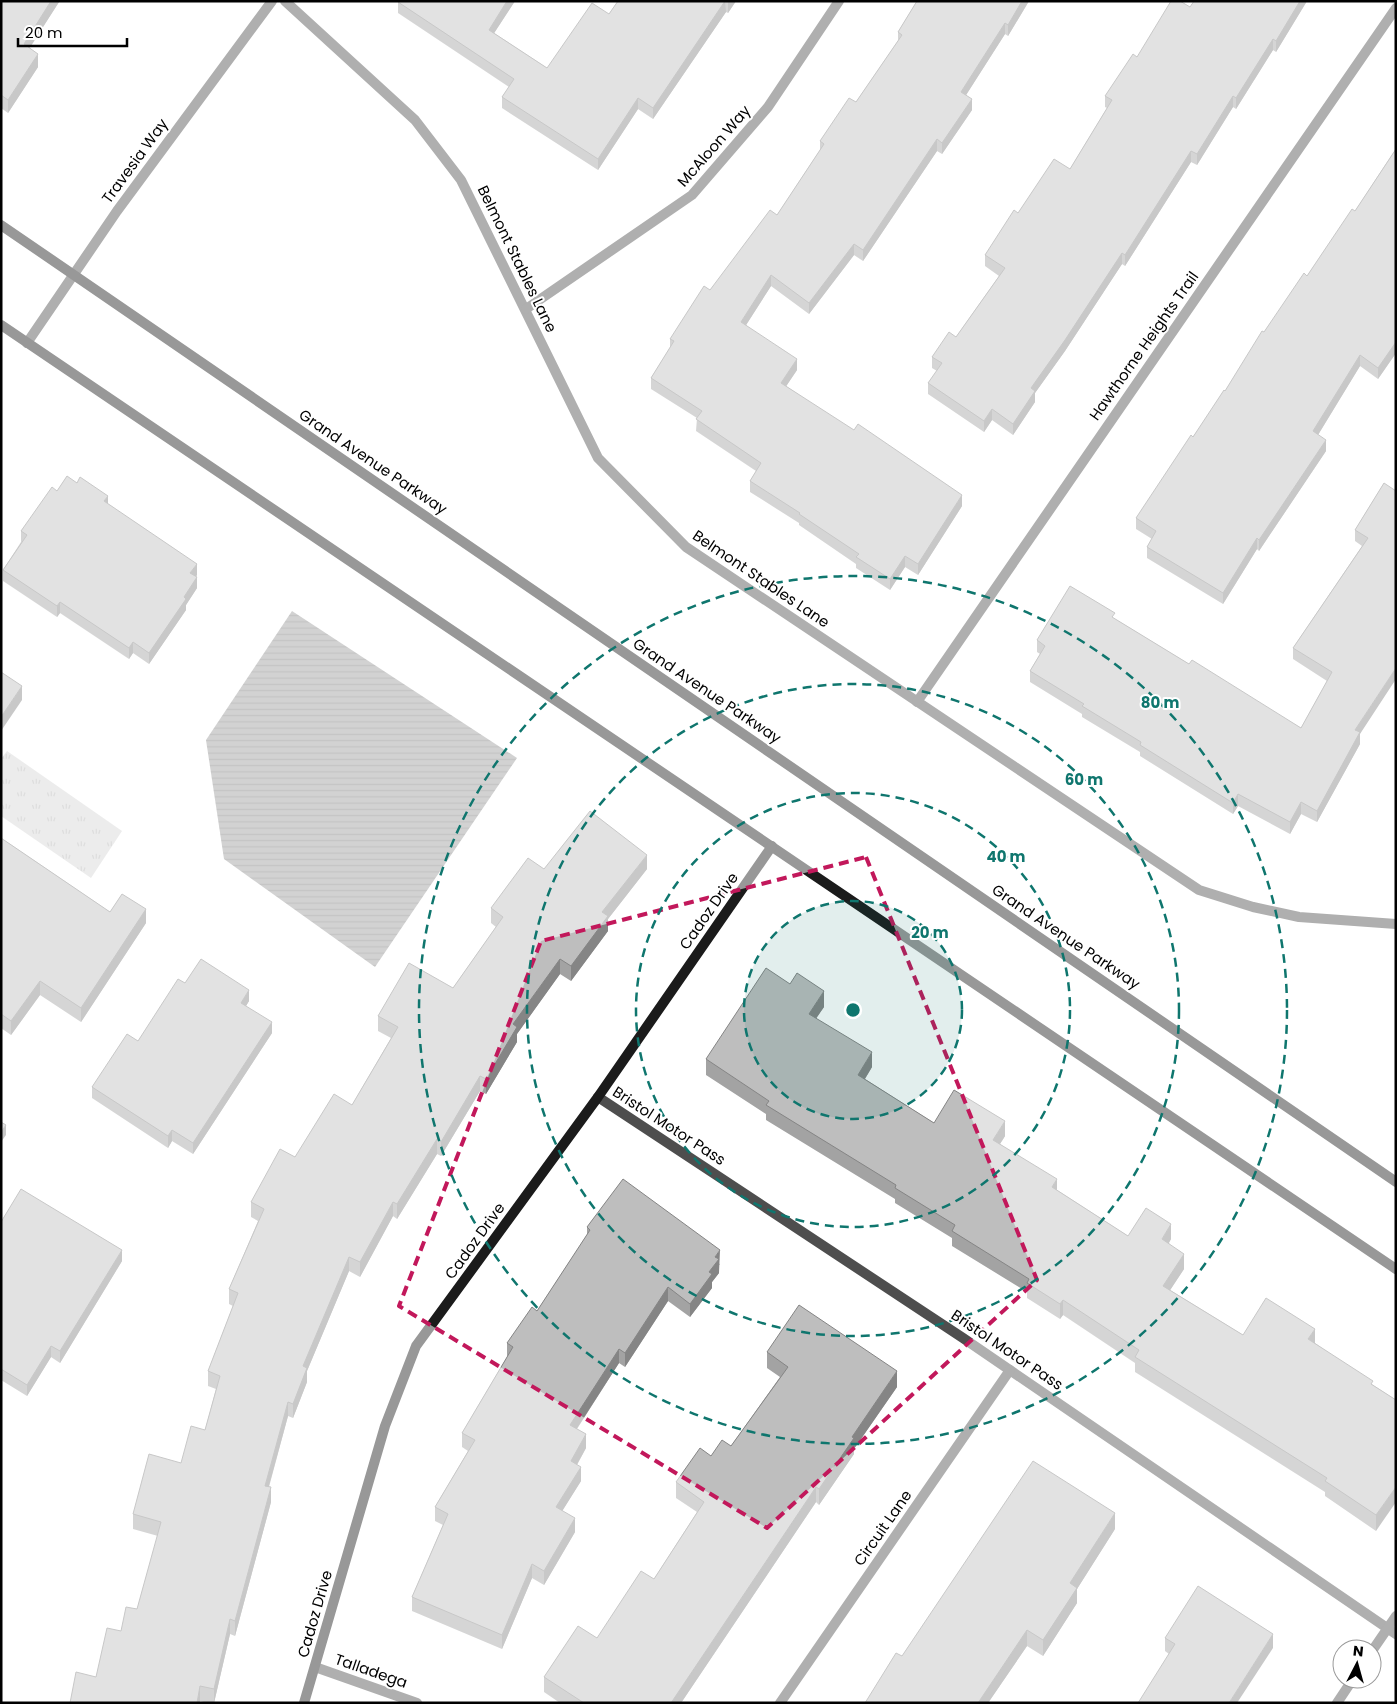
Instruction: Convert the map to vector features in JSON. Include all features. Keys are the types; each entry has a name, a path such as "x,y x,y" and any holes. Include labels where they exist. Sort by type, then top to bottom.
{"street":[{"name":"Travesia Way","path":"27,343 117,211 272,1"},
{"name":"Belmont Stables Lane","path":"285,1 415,120 461,180 598,458 686,548 1199,890 1253,907 1299,917 1396,924"},
{"name":"McAloon Way","path":"526,309 692,196 768,107 839,1"},
{"name":"Hawthorne Heights Trail","path":"917,702 1396,8"},
{"name":"Grand Avenue Parkway","path":"1,225 1396,1182"},
{"path":"1,325 1396,1269"},
{"name":"Cadoz Drive","path":"304,1703 385,1426 416,1346 598,1097 772,846"},
{"name":"Bristol Motor Pass","path":"598,1097 1010,1370 1392,1631"},
{"name":"Circuit Lane","path":"780,1703 1010,1370"},
{"path":"1382,1641 1392,1631 1396,1616"},
{"name":"Talladega","path":"316,1667 417,1703"},
{"path":"1337,1703 1346,1689"}],"highlighted area":[{"path":"866,857 1037,1280 767,1528 399,1306 541,941"}],"green space":[{"path":"7,751 122,831 91,878 1,816 1,759"}],"shaded area":[{"path":"292,611 517,758 375,967 224,859 206,740"}],"building":[{"path":"1,1 51,1 24,44 38,54 8,100 1,95"},
{"path":"398,1 507,1 489,30 547,68 592,3 609,14 618,1 725,1 653,108 638,98 598,159 502,97 514,79"},
{"path":"917,1 1022,1 1008,25 1005,23 961,92 972,99 942,143 937,139 863,250 854,244 809,303 771,275 741,322 797,359 781,383 854,430 858,424 962,495 918,564 905,556 890,579 856,557 859,554 750,481 761,463 696,419 702,411 651,378 674,341 670,339 704,286 710,290 770,210 777,215 824,144 820,141 849,98 856,102 902,35 898,32"},
{"path":"1171,1 1180,1 1190,7 1194,1 1300,1 1276,41 1273,39 1236,98 1233,96 1197,154 1191,151 1125,255 1122,253 1031,388 1035,391 1013,424 992,409 984,421 928,383 942,363 932,357 949,332 956,337 1005,268 985,255 1014,210 1018,213 1054,159 1070,169 1112,100 1105,96 1133,54 1137,57"},
{"path":"1396,149 1396,342 1378,368 1360,355 1313,431 1326,440 1259,540 1257,538 1223,593 1147,547 1156,531 1136,518 1191,435 1193,437 1225,391 1262,331 1264,332 1304,273 1307,276 1352,209 1355,211"},
{"path":"67,476 77,483 80,477 108,496 104,501 197,564 190,573 197,577 184,597 186,599 149,653 133,642 129,648 60,602 57,606 3,570 27,535 21,531 52,487 57,491"},
{"path":"1384,483 1396,491 1396,668 1355,730 1360,732 1317,811 1301,802 1290,822 1238,794 1233,803 1140,745 1141,742 1030,671 1045,646 1037,640 1070,586 1115,613 1112,617 1189,664 1192,660 1301,728 1332,672 1293,648 1368,538 1355,530"},
{"path":"1,672 22,686 1,717"},
{"path":"590,811 647,855 602,912 608,916 571,966 560,959 513,1024 517,1027 486,1079 480,1076 441,1142 437,1139 397,1204 393,1202 360,1262 349,1257 303,1366 307,1368 293,1404 288,1402 265,1486 271,1487 235,1621 230,1619 214,1689 200,1686 197,1703 70,1703 76,1672 96,1677 107,1628 121,1631 126,1607 137,1609 161,1522 133,1514 149,1454 181,1463 191,1426 205,1430 220,1376 208,1371 238,1293 229,1289 264,1209 251,1202 280,1149 295,1157 334,1094 352,1105 398,1027 378,1016 409,963 453,988 503,917 491,908 528,858 544,869"},
{"path":"1,838 110,912 122,894 146,909 81,1008 40,981 11,1021 1,1014"},
{"path":"201,959 249,990 241,1003 272,1022 193,1143 172,1130 168,1136 92,1087 127,1034 138,1041 178,979 185,983"},
{"path":"766,968 790,984 797,973 824,991 809,1014 872,1052 858,1075 934,1123 954,1090 1005,1121 993,1140 1057,1179 1052,1187 1128,1236 1146,1208 1171,1224 1162,1239 1184,1254 1163,1286 1243,1335 1266,1298 1315,1329 1308,1339 1373,1381 1371,1384 1396,1400 1396,1487 1376,1515 1325,1481 1327,1478 1135,1357 1139,1350 1063,1300 1060,1304 1027,1283 1029,1279 952,1231 955,1225 895,1188 896,1185 766,1105 769,1101 706,1059"},
{"path":"1,1122 6,1125 1,1132"},
{"path":"623,1179 720,1250 715,1257 719,1259 709,1272 712,1274 690,1304 668,1287 625,1353 619,1349 570,1425 586,1434 571,1461 581,1467 556,1507 575,1518 544,1571 532,1564 502,1635 412,1597 448,1514 435,1507 475,1440 462,1433 513,1347 507,1343 532,1307 537,1311 590,1230 587,1227"},
{"path":"21,1189 122,1250 60,1351 51,1346 27,1385 1,1369 1,1222"},
{"path":"799,1305 897,1371 852,1437 854,1438 819,1489 816,1487 671,1703 584,1703 544,1677 578,1626 597,1638 641,1571 654,1579 704,1502 676,1482 700,1448 711,1456 722,1440 731,1446 788,1367 767,1352"},
{"path":"1033,1461 1115,1513 1070,1583 1077,1588 1043,1640 1027,1630 978,1703 865,1703 896,1653 902,1656"},
{"path":"1198,1586 1273,1634 1229,1703 1138,1703 1175,1644 1165,1638"}]}
